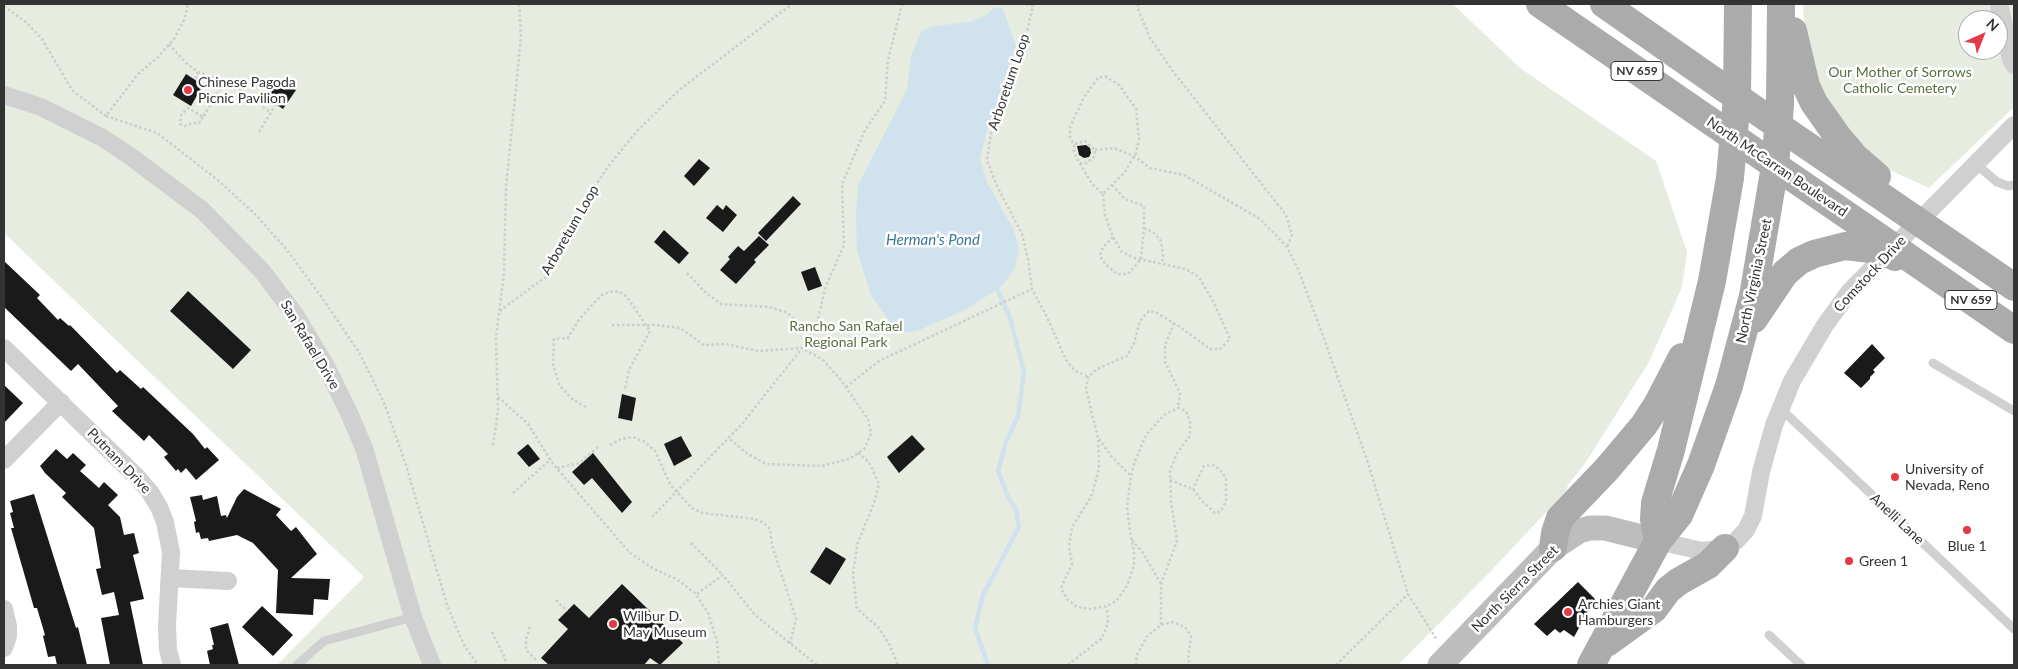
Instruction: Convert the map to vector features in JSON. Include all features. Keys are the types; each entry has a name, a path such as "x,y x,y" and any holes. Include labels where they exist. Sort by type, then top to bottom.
{"main road":[{"name":"North McCarran Boulevard","path":"1540,4 2014,330"},
{"name":"NV 659","path":"1604,4 1777,125 1892,196 1950,242 2014,287"},
{"path":"1658,541 1654,518 1655,503 1671,450 1712,281 1725,213 1737,97 1738,4"},
{"name":"North Virginia Street","path":"1596,656 1658,541 1679,515 1716,426 1742,341 1759,265 1775,166 1782,48 1782,4"},
{"path":"1786,4 1806,86 1814,103 1838,137 1892,196"},
{"path":"1742,341 1775,286 1785,273 1799,261 1814,254 1845,246 1879,250 1927,270"},
{"path":"1553,548 1560,518 1607,470 1644,424 1702,321"},
{"name":"North Sierra Street","path":"1444,660 1553,548 1575,533 1590,528 1604,528 1658,541"},
{"path":"1596,656 1654,609 1668,590 1678,582 1708,566 1724,548"}],"street":[{"path":"1999,4 2014,66"},
{"name":"San Rafael Drive","path":"4,95 41,107 100,137 130,156 202,210 262,271 296,316 327,368 364,448 414,617 432,665"},
{"name":"Comstock Drive","path":"1724,548 1736,541 1746,530 1752,516 1770,436 1780,408 1792,381 1825,325 1850,291 2014,125"},
{"name":"Putnam Drive","path":"4,348 61,402 150,492 165,522 171,552 167,626 168,650 172,665"},
{"path":"4,460 61,402"},
{"path":"1658,541 1702,551 1724,548"},
{"path":"170,578 228,581"},
{"path":"4,609 8,626 8,636 4,648"}],"lane":[{"path":"1976,164 1997,182 2008,186 2014,185"},
{"path":"1933,363 2014,411"},
{"name":"Anelli Lane","path":"1780,408 2014,629"},
{"path":"297,665 324,642 414,617"},
{"path":"1769,635 1801,665"}],"path":[{"path":"4,6 27,22 42,39 72,90 106,116 138,74 158,57 178,32 185,18 188,4"},
{"path":"493,445 498,411 496,338 504,272 506,187 522,36 518,4"},
{"name":"Arboretum Loop","path":"500,310 547,276 576,216 607,168 637,132 679,90 792,4"},
{"path":"652,517 728,438 776,382 802,348 817,322 826,286 844,245 842,184 865,130 885,101 888,60 902,4"},
{"name":"Arboretum Loop","path":"1026,4 1033,5 1026,35 991,133 987,160 996,184 1022,234 1032,288 1066,360 1074,370 1088,377"},
{"path":"1138,4 1138,9 1150,38 1172,70 1286,215 1292,234 1287,247"},
{"path":"169,44 186,63 198,72 231,82 271,113"},
{"path":"198,72 196,77 200,80 199,82"},
{"path":"1103,194 1125,172 1134,156 1139,138 1136,109 1119,85 1105,76 1098,78 1084,97 1070,127 1070,137 1074,145 1074,153 1092,184 1103,194 1105,215 1112,237 1122,252 1134,258 1186,269 1199,277 1214,303 1230,339 1220,349 1210,349 1174,323 1149,311 1140,320 1134,343 1127,356 1097,369 1088,377 1086,389 1098,438 1099,469 1091,497 1072,527 1069,546 1072,564 1061,588 1067,599 1077,607 1091,609 1107,606 1116,601 1127,586 1134,558 1127,507 1130,476 1134,461 1146,434 1164,415 1178,408 1186,411 1190,422 1190,436 1177,453 1170,471 1171,501 1177,541 1161,584 1161,625"},
{"path":"203,117 188,108 181,115 180,124 185,126 192,122 199,123 203,117 225,81"},
{"path":"259,132 276,104"},
{"path":"1074,145 1085,141 1095,150 1114,148 1134,156 1150,168 1184,175 1260,219 1287,247 1298,269 1367,460 1408,594 1444,660"},
{"path":"1080,163 1086,163 1094,157 1095,150"},
{"path":"1112,185 1124,200 1144,206 1141,259 1128,274 1117,274 1105,264 1100,256 1103,247 1112,237"},
{"path":"1144,228 1154,233 1161,241 1162,264"},
{"path":"687,274 706,293 721,304 768,307 788,313 810,335"},
{"path":"846,387 880,361 1032,288"},
{"path":"586,407 572,399 560,386 554,364 554,339 568,338 578,321 602,294 613,291 620,292 627,297 650,331 629,370 625,389"},
{"path":"1174,323 1165,345 1165,362 1180,394 1178,408"},
{"path":"612,325 656,325 680,328 704,345 726,344 758,351 802,348 823,360 846,387 868,419 871,434 864,449 858,453 849,458 822,466 766,464 748,454 728,438"},
{"path":"498,398 528,424 553,464 630,553 654,569 676,579 696,594 708,613 717,642 719,665"},
{"path":"610,445 621,439 633,437 645,442 655,451 668,480 677,493 692,508 703,513 755,519 764,522 770,529 772,545 796,619 790,644"},
{"path":"1098,438 1111,456 1130,476"},
{"path":"557,468 580,463 598,448"},
{"path":"858,453 869,462 879,484 875,500 857,545 853,575 857,609 878,627 890,644 898,665"},
{"path":"513,494 551,459"},
{"path":"1170,480 1194,489 1209,509 1216,513 1221,511 1226,501 1226,478 1220,470 1213,465 1204,466 1194,489"},
{"path":"1132,540 1143,553 1161,584"},
{"path":"692,543 723,575 755,615 817,665"},
{"path":"696,594 723,575"},
{"path":"1336,665 1408,594"},
{"path":"556,600 567,611"},
{"path":"1068,665 1102,638 1108,623 1107,606"},
{"path":"1136,665 1137,655 1146,636 1161,625 1172,622 1185,627 1191,636 1188,659 1190,665"},
{"path":"530,628 526,639 526,650 537,662"},
{"path":"492,632 505,658 506,665"}],"green space":[{"name":"Rancho San Rafael Regional Park","path":"4,4 1453,4 1520,68 1656,161 1687,252 1682,287 1649,362 1586,462 1568,485 1566,491 1491,571 1398,665 277,665 364,577 4,233"},
{"name":"Our Mother of Sorrows Catholic Cemetery","path":"1803,4 2014,4 2014,107 1929,188 1877,164 1822,95 1804,24"}],"water":[{"name":"Herman's Pond","path":"995,7 1003,9 1016,46 987,131 980,159 987,183 1013,228 1019,247 1015,268 1001,287 965,310 917,331 898,333 871,295 857,251 856,217 858,185 907,90 911,56 921,32 930,27 973,21 988,14"}],"building":[{"name":"Chinese Pagoda Picnic Pavilion","path":"186,74 203,85 191,106 173,95"},
{"path":"280,79 296,90 283,109 267,98"},
{"path":"1086,145 1090,148 1091,153 1089,157 1084,158 1079,155 1077,146"},
{"path":"699,159 710,168 694,186 684,176"},
{"path":"793,196 801,204 766,241 758,233"},
{"path":"717,205 723,210 726,205 737,215 723,232 706,218"},
{"path":"664,230 689,253 679,264 654,242"},
{"path":"759,236 769,245 754,260 756,262 736,284 720,270 738,246 744,251"},
{"path":"4,261 40,295 37,298 58,320 60,318 70,325 117,373 120,370 141,389 143,387 193,434 205,449 207,447 219,460 196,480 186,468 181,473 178,469 176,471 164,457 168,454 149,435 144,441 112,411 118,406 78,364 71,371 4,307"},
{"path":"815,267 822,286 808,291 801,272"},
{"path":"188,291 251,350 233,369 170,311"},
{"path":"1872,344 1885,358 1873,370 1875,372 1861,388 1844,373"},
{"path":"4,385 23,403 4,423"},
{"path":"622,394 636,398 632,421 618,418"},
{"path":"912,435 925,449 899,473 887,457"},
{"path":"681,436 692,456 674,466 664,444"},
{"path":"528,444 540,459 529,467 517,453"},
{"path":"56,449 67,459 73,453 86,465 80,471 99,488 104,482 118,495 108,505 120,517 124,535 134,533 139,553 133,555 144,599 130,602 143,665 110,665 101,618 119,615 114,592 102,595 96,569 101,568 94,528 62,497 66,493 40,466"},
{"path":"593,453 632,502 622,513 592,478 584,485 572,472"},
{"path":"244,489 281,509 276,515 291,531 296,527 317,554 291,578 330,579 328,600 314,599 313,615 276,613 278,570 253,543 237,535 209,541 208,538 201,539 199,532 196,533 194,522 196,521 190,497 202,495 203,500 217,496 221,516 226,515 227,518 237,497"},
{"path":"34,494 76,628 78,627 87,665 57,665 55,656 48,657 43,636 45,635 37,608 34,608 11,528 14,528 10,513 13,512 10,501"},
{"path":"826,547 846,559 830,585 810,572"},
{"name":"Archies Giant Hamburgers","path":"1578,582 1595,599 1574,637 1564,630 1560,633 1555,629 1547,636 1534,624"},
{"name":"Wilbur D. May Museum","path":"622,584 683,643 660,665 650,658 644,665 549,665 541,658 568,629 558,620 574,604 589,618"},
{"path":"262,606 293,635 273,656 242,627"},
{"path":"228,623 239,665 210,665 207,651 213,649 212,645 214,645 210,628"}],"waterway":[{"path":"988,665 975,628 983,595 1019,527 1016,509 1008,497 998,471 1006,442 1018,416 1024,372 1010,318 997,289"}],"place":[{"name":"Chinese Pagoda Picnic Pavilion","path":"188,90"},
{"name":"University of Nevada, Reno","path":"1895,477"},
{"name":"Blue 1","path":"1967,530"},
{"name":"Green 1","path":"1849,561"},
{"name":"Archies Giant Hamburgers","path":"1568,612"},
{"name":"Wilbur D. May Museum","path":"613,624"}]}
